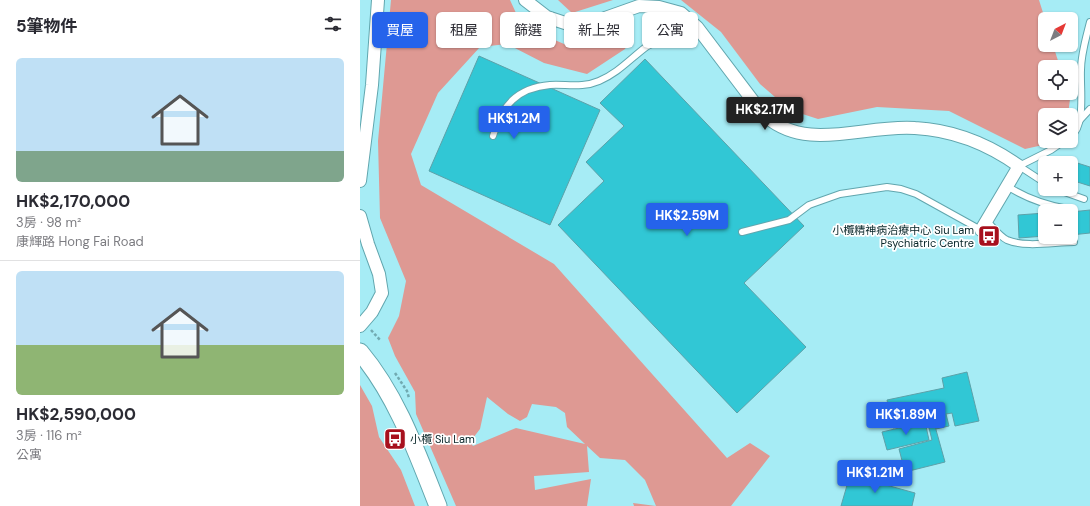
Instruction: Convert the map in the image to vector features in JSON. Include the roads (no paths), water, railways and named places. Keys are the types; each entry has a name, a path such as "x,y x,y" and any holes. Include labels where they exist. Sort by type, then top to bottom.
{"main road":[{"path":"360,352 377,375 407,430 438,506"}],"street":[{"path":"360,181 372,85 378,0"},
{"path":"525,0 547,17 568,24 591,23 610,18 631,8 649,6 676,12"},
{"path":"698,28 763,114 776,124 790,131 813,135 903,127 927,129 952,134 979,143 1019,166 984,225"},
{"path":"360,216 379,274 382,293 372,312 360,326"}],"lane":[{"path":"1078,123 1081,109 1080,70 1084,42 1090,22"},
{"path":"493,136 499,117 510,101 526,91 550,85 573,86 597,82 616,73 645,48"},
{"path":"1078,123 1090,109"},
{"path":"1019,166 1054,148"},
{"path":"1019,166 1038,178"},
{"path":"1007,186 1044,204"},
{"path":"742,232 789,220 809,205 840,194 886,187 901,189 916,194 984,225 1008,240 1027,243 1038,243"},
{"path":"1076,196 1084,199"}],"place":[{"name":"小欖精神病治療中心 Siu Lam Psychiatric Centre","path":"989,236"},
{"name":"小欖 Siu Lam","path":"395,439"}]}
